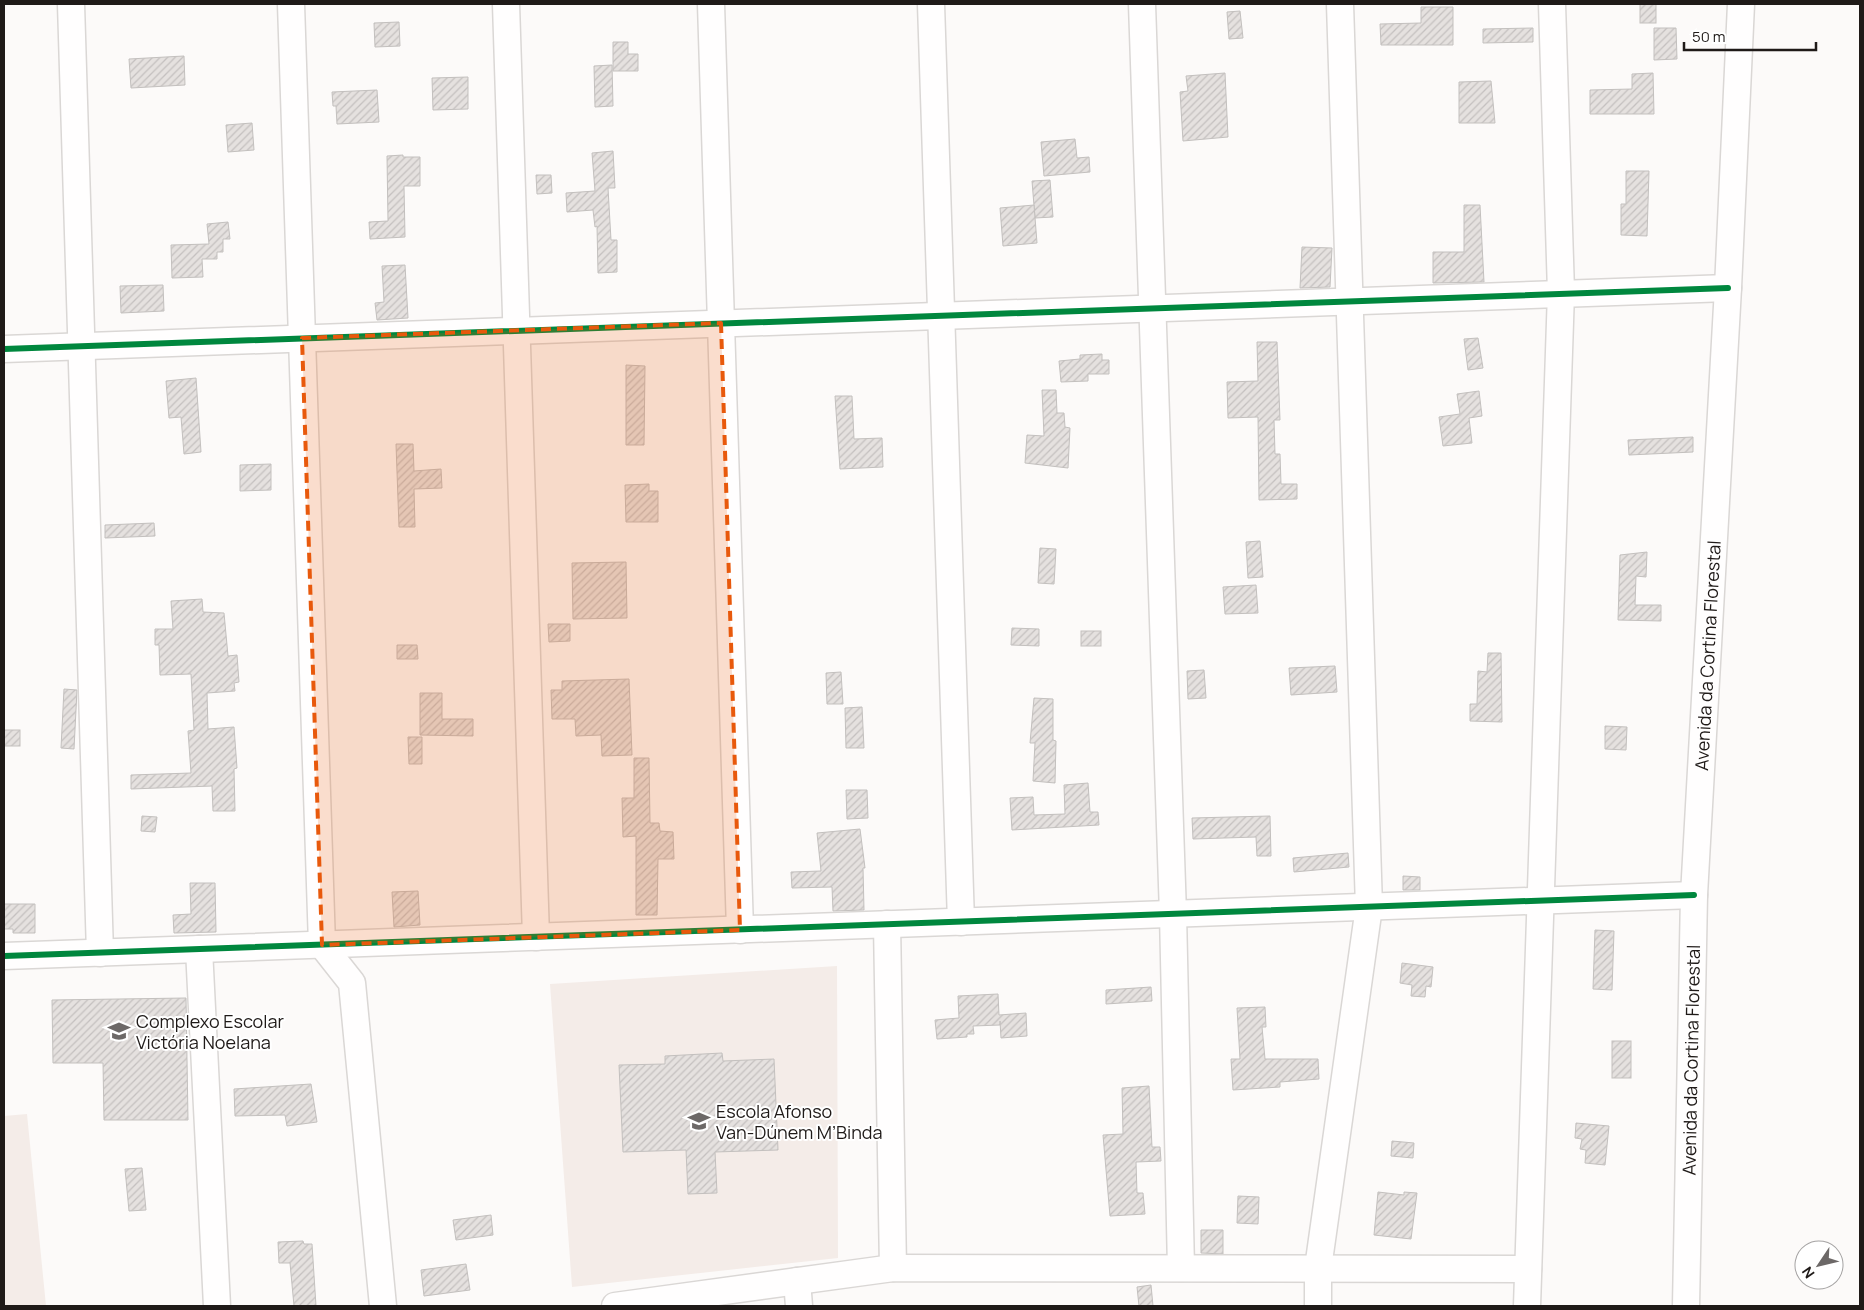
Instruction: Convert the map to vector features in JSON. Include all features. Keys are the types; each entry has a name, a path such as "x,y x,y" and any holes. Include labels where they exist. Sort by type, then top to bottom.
{"street":[{"path":"71,4 100,953"},
{"path":"292,4 322,945 352,982 383,1306"},
{"path":"506,4 536,937"},
{"path":"711,4 740,930"},
{"path":"931,4 961,922"},
{"path":"1142,4 1173,914 1181,1268"},
{"path":"1318,1306 1318,1268 1369,907 1340,4"},
{"path":"1527,1306 1561,292 1552,4"},
{"name":"Avenida da Cortina Florestal","path":"1686,1306 1694,895 1728,288 1741,4"},
{"path":"4,348 1350,302 1561,292 1728,288"},
{"path":"4,956 1694,895"},
{"path":"887,924 893,1268"},
{"path":"199,949 217,1306"},
{"path":"615,1306 798,1294 893,1268 1528,1269"}],"highlighted area":[{"path":"721,323 740,930 322,945 302,338"}],"shaded area":[{"name":"Escola Afonso Van-Dúnem M’Binda","path":"837,966 838,1258 572,1287 550,984"},
{"path":"27,1114 46,1306 4,1306 4,1116"}],"building":[{"path":"1640,4 1656,4 1656,23 1640,23"},
{"path":"1421,7 1453,7 1453,45 1381,45 1380,24 1421,23"},
{"path":"1240,11 1243,38 1229,39 1227,12"},
{"path":"399,22 400,46 375,47 374,23"},
{"path":"1533,28 1533,42 1483,43 1483,29"},
{"path":"1654,28 1676,28 1677,59 1654,60"},
{"path":"613,42 628,42 628,54 638,54 638,71 613,71"},
{"path":"184,56 185,85 131,88 129,59"},
{"path":"612,65 613,106 595,107 594,66"},
{"path":"1225,73 1228,137 1183,141 1180,92 1188,91 1186,76"},
{"path":"1653,73 1654,114 1590,114 1590,90 1632,89 1632,74"},
{"path":"468,77 468,109 433,110 432,78"},
{"path":"1491,81 1495,123 1459,123 1459,82"},
{"path":"377,90 379,122 337,124 336,106 333,106 332,92"},
{"path":"252,123 254,150 228,152 226,125"},
{"path":"1075,139 1077,158 1089,157 1090,172 1044,176 1041,142"},
{"path":"613,151 615,188 608,188 611,240 617,240 617,272 598,273 597,226 595,227 593,210 567,212 566,193 595,191 592,153"},
{"path":"403,155 403,157 420,157 420,186 404,186 405,237 370,239 369,222 388,221 387,156"},
{"path":"1626,171 1649,171 1647,236 1621,235 1621,204 1626,204"},
{"path":"536,175 551,175 552,193 537,194"},
{"path":"1050,180 1053,217 1035,218 1032,181"},
{"path":"1034,205 1037,243 1003,246 1000,208"},
{"path":"1464,205 1480,205 1484,282 1433,283 1433,252 1464,252"},
{"path":"228,222 230,239 223,239 223,252 217,252 217,259 202,259 203,277 172,278 171,245 209,244 207,224"},
{"path":"1302,247 1332,248 1330,287 1300,288"},
{"path":"405,265 408,318 377,320 375,303 384,302 382,266"},
{"path":"163,285 164,311 121,313 120,286"},
{"path":"1478,338 1483,368 1468,370 1464,339"},
{"path":"1257,342 1277,342 1280,420 1274,420 1275,454 1280,454 1281,484 1297,484 1297,499 1259,500 1258,417 1228,418 1227,382 1258,381"},
{"path":"1102,354 1102,360 1109,360 1109,374 1088,374 1088,381 1061,382 1059,361 1080,359 1080,355"},
{"path":"626,365 645,366 644,445 626,445"},
{"path":"196,378 201,452 184,454 181,417 169,418 166,381"},
{"path":"1042,390 1056,390 1057,413 1064,413 1065,427 1070,428 1068,468 1025,463 1027,435 1044,436"},
{"path":"1479,391 1482,416 1469,418 1472,443 1443,446 1439,417 1460,414 1457,394"},
{"path":"835,396 852,396 854,439 882,438 883,467 840,469"},
{"path":"1693,437 1693,452 1629,455 1628,440"},
{"path":"396,444 413,444 414,471 441,469 442,488 414,489 415,527 399,527"},
{"path":"271,464 271,490 240,491 240,465"},
{"path":"649,484 649,491 658,491 658,522 626,522 625,485"},
{"path":"154,523 155,536 105,538 105,525"},
{"path":"1260,541 1263,577 1248,578 1246,542"},
{"path":"1040,548 1056,549 1054,584 1038,583"},
{"path":"1647,552 1646,577 1636,576 1635,605 1661,605 1661,621 1618,620 1620,555"},
{"path":"626,562 627,618 573,619 572,563"},
{"path":"1256,585 1258,613 1225,614 1223,587"},
{"path":"202,599 203,612 224,613 228,656 237,655 239,682 234,683 235,691 207,693 208,729 234,727 237,768 234,769 235,811 213,811 212,786 131,789 131,775 191,773 188,731 194,730 191,674 160,675 159,645 155,645 155,629 173,629 171,601"},
{"path":"548,624 570,624 570,641 549,642"},
{"path":"1012,628 1039,629 1039,646 1011,645"},
{"path":"1081,631 1101,631 1101,646 1081,646"},
{"path":"397,645 417,645 418,659 397,659"},
{"path":"1488,653 1501,653 1502,722 1470,721 1470,704 1477,704 1478,671 1487,672"},
{"path":"1335,666 1337,692 1291,695 1289,668"},
{"path":"1204,670 1206,698 1188,699 1187,671"},
{"path":"841,672 843,704 827,704 826,673"},
{"path":"629,679 632,755 602,756 601,735 576,736 575,719 552,719 551,690 562,690 562,681"},
{"path":"64,689 77,690 74,749 61,748"},
{"path":"420,693 442,693 442,719 473,719 473,736 420,735"},
{"path":"1034,698 1053,699 1053,740 1056,741 1055,783 1033,781 1035,743 1030,743"},
{"path":"862,707 864,748 846,748 845,708"},
{"path":"1605,726 1627,727 1626,750 1605,749"},
{"path":"4,730 20,730 20,746 4,746"},
{"path":"408,737 422,737 422,764 409,764"},
{"path":"634,758 649,758 650,823 659,823 660,831 673,832 674,859 658,859 657,915 636,915 636,836 623,837 622,798 634,798"},
{"path":"1088,783 1090,812 1098,812 1099,825 1012,830 1010,798 1033,797 1034,815 1065,814 1064,785"},
{"path":"846,790 867,790 868,818 847,819"},
{"path":"142,816 157,817 155,832 141,831"},
{"path":"1270,816 1271,856 1257,856 1256,837 1193,839 1192,818"},
{"path":"860,829 865,868 863,868 864,910 833,911 832,887 792,888 791,872 821,871 817,833"},
{"path":"1348,853 1349,867 1294,872 1293,858"},
{"path":"1403,876 1420,877 1420,890 1403,890"},
{"path":"190,883 215,883 216,932 174,933 173,915 191,914"},
{"path":"418,891 420,925 394,927 392,892"},
{"path":"4,904 35,904 35,933 13,933 13,929 4,929"},
{"path":"1595,930 1614,931 1612,990 1593,989"},
{"path":"1402,963 1433,967 1431,987 1426,986 1425,997 1411,996 1412,985 1400,983"},
{"path":"1151,987 1152,1001 1106,1004 1106,990"},
{"path":"998,994 999,1015 1026,1013 1027,1036 1001,1038 1000,1021 1000,1025 973,1026 974,1034 967,1034 967,1037 937,1039 935,1020 959,1018 958,996"},
{"name":"Complexo Escolar Victória Noelana","path":"186,998 188,1120 104,1120 103,1063 53,1063 52,1000"},
{"path":"1265,1007 1266,1027 1262,1027 1265,1059 1318,1059 1319,1079 1280,1082 1280,1087 1233,1090 1231,1059 1240,1059 1237,1008"},
{"path":"1612,1041 1631,1041 1631,1078 1612,1078"},
{"path":"722,1053 723,1061 774,1059 778,1150 715,1152 717,1193 688,1194 686,1150 623,1152 619,1065 665,1064 665,1056"},
{"path":"311,1084 317,1122 287,1126 285,1115 235,1116 234,1089"},
{"path":"1149,1086 1152,1147 1160,1147 1161,1161 1136,1162 1137,1193 1143,1193 1145,1214 1110,1216 1103,1135 1123,1134 1122,1088"},
{"path":"1576,1123 1609,1126 1605,1165 1585,1163 1586,1150 1580,1149 1582,1139 1575,1138"},
{"path":"1392,1141 1414,1143 1413,1158 1391,1156"},
{"path":"142,1168 146,1210 129,1211 125,1169"},
{"path":"1378,1192 1404,1195 1404,1192 1417,1193 1411,1239 1374,1235"},
{"path":"1238,1196 1259,1197 1258,1224 1237,1223"},
{"path":"491,1215 493,1235 456,1240 453,1220"},
{"path":"1201,1230 1223,1230 1223,1254 1201,1253"},
{"path":"303,1241 304,1244 312,1244 316,1306 294,1306 290,1263 279,1263 278,1242"},
{"path":"466,1264 470,1290 424,1296 421,1270"},
{"path":"1151,1285 1153,1306 1139,1306 1137,1287"}],"cycle path":[{"path":"4,349 1728,288"},
{"path":"4,956 1694,895"}],"place":[{"name":"Complexo Escolar Victória Noelana","path":"119,1031"},
{"name":"Escola Afonso Van-Dúnem M’Binda","path":"699,1121"}]}
